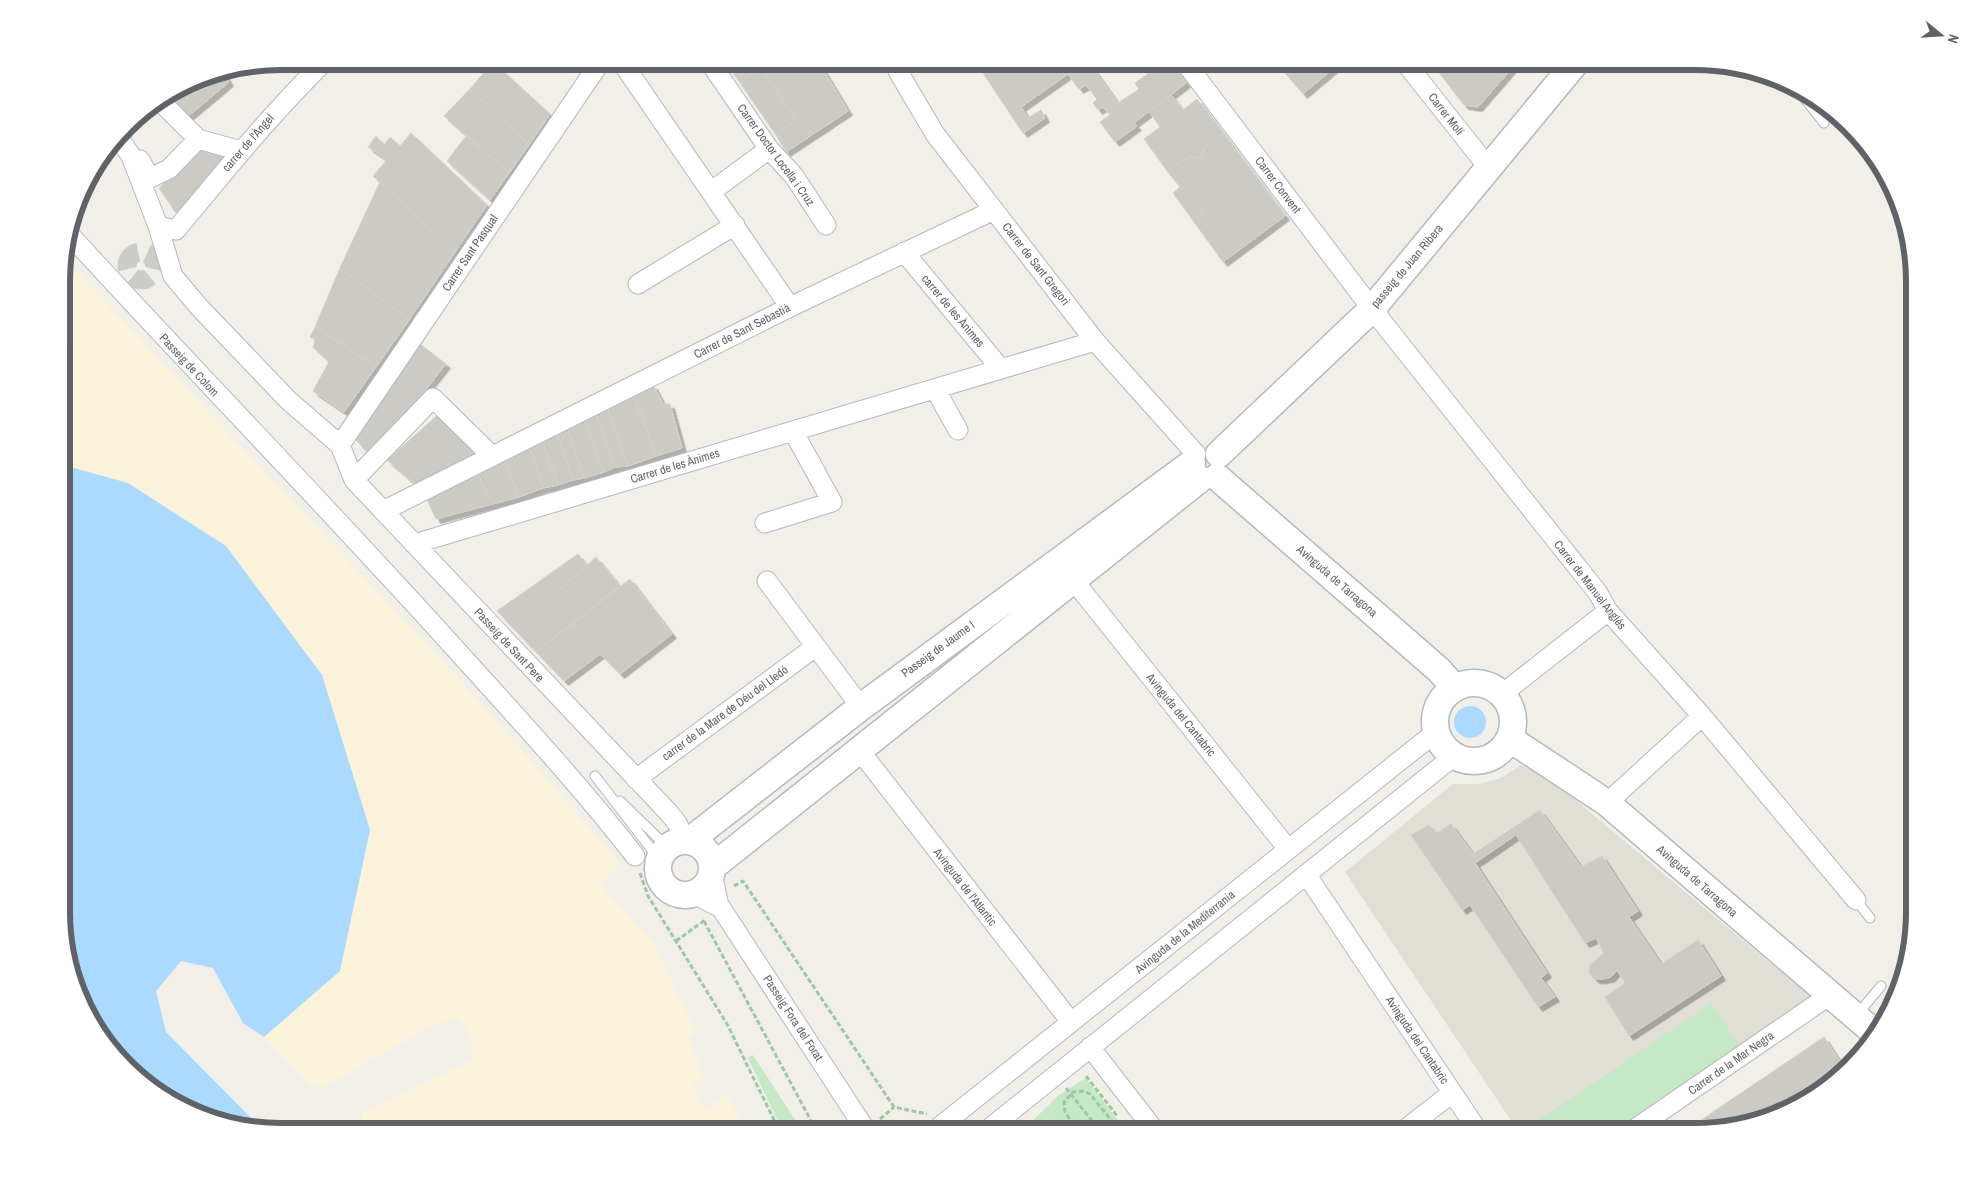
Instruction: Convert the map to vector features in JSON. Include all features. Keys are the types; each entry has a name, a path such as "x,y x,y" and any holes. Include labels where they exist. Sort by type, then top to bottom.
{"street":[{"name":"carrer de l'Àngel","path":"167,228 240,151 290,94 315,70"},
{"name":"Carrer Sant Pasqual","path":"340,445 595,70"},
{"path":"627,70 790,307"},
{"name":"Carrer Doctor Locella i Cruz","path":"715,70 769,149 794,176 826,225"},
{"name":"Carrer de Sant Gregori","path":"898,70 935,134 1094,341 1205,465"},
{"name":"Carrer Convent","path":"1191,70 1372,309"},
{"name":"Carrer Molí","path":"1411,70 1488,168"},
{"name":"passeig de Juan Ribera","path":"1205,465 1372,309 1570,70"},
{"path":"164,105 198,139 240,151"},
{"path":"127,137 150,178 169,169 198,139"},
{"path":"121,143 131,156 167,228 173,276 199,308 289,401 340,445"},
{"path":"712,191 769,149"},
{"name":"Carrer de Sant Sebastià","path":"383,511 790,307 994,210"},
{"path":"638,284 735,225"},
{"name":"Passeig de Colom","path":"74,239 413,601 595,804 669,845"},
{"name":"carrer de les Ànimes","path":"904,252 1001,369"},
{"name":"Carrer de Manuel Anglés","path":"1372,309 1598,593 1608,611 1702,716 1856,900"},
{"name":"Carrer de les Ànimes","path":"414,544 1094,341"},
{"path":"935,389 958,430"},
{"path":"354,480 433,398 492,456"},
{"path":"765,523 832,502 793,431"},
{"name":"Passeig de Sant Pere","path":"340,445 354,480 636,779 669,845"},
{"path":"694,894 704,888 712,868 720,860 1074,581 1205,465"},
{"name":"Avinguda de Tarragona","path":"1205,465 1439,670 1454,687"},
{"name":"Passeig de Jaume I","path":"669,845 861,706 1205,465"},
{"path":"767,581 815,648 861,706"},
{"name":"Avinguda del Cantabric","path":"1074,581 1288,849"},
{"path":"1502,694 1608,611"},
{"name":"carrer de la Mare de Déu del Lledó","path":"636,779 815,648"},
{"path":"1479,682 1492,686 1502,694 1509,704 1513,715 1513,727 1510,739 1502,750 1492,757 1479,761 1466,761 1454,756 1443,746 1436,732 1434,722 1440,702 1454,687 1466,683 1479,682"},
{"path":"1607,803 1702,716"},
{"name":"Avinguda de la Mediterrania","path":"944,1123 1436,732"},
{"name":"Avinguda de Tarragona","path":"1510,739 1607,803 1871,1029"},
{"name":"Avinguda de l'Atlantic","path":"860,751 1071,1022"},
{"path":"996,1123 1454,756"},
{"path":"712,868 706,850 669,845 658,873 666,888 676,894 694,894 719,906"},
{"name":"Passeig Fora del Forat","path":"712,868 719,906 861,1123"},
{"name":"Avinguda del Cantabric","path":"1306,874 1473,1123"},
{"name":"Carrer de la Mar Negra","path":"1644,1123 1830,995"},
{"path":"1090,1047 1148,1123"},
{"path":"1413,1123 1452,1093"}],"lane":[{"path":"1807,102 1824,123"},
{"path":"595,776 658,838 669,845 652,850 595,776"},
{"path":"1856,900 1870,918"},
{"path":"1856,1017 1881,986"}],"path":[{"path":"669,845 648,896 727,1024 776,1123"},
{"path":"734,886 743,881 894,1107 949,1119"},
{"path":"676,941 704,921 812,1123"},
{"path":"1086,1076 1122,1122"},
{"path":"1072,1123 1065,1112 1064,1102 1072,1093 1084,1091 1090,1094 1112,1123"},
{"path":"1072,1093 1094,1123"}],"shaded area":[{"path":"1521,765 1554,782 1812,998 1624,1123 1513,1123 1345,872 1453,784 1479,784 1501,778"}],"green space":[{"path":"1711,1003 1740,1046 1624,1123 1535,1123"},
{"path":"753,1055 797,1123 779,1123 748,1058"},
{"path":"1086,1078 1120,1123 1030,1123 1059,1095"}],"sand":[{"path":"70,265 458,678 620,863 600,885 653,942 696,1032 688,1036 704,1078 691,1085 706,1110 727,1095 744,1123 360,1123 363,1112 473,1060 471,1035 458,1019 435,1024 322,1088 310,1085 264,1037 340,971 370,830 322,675 128,483 70,467"}],"water":[{"path":"70,467 128,483 226,546 322,675 370,830 340,971 264,1037 243,1023 213,968 181,961 156,991 166,1032 254,1121 226,1116 200,1107 175,1095 142,1071 122,1051 98,1018 86,993 77,967 70,926"},
{"path":"1470,706 1476,707 1481,711 1485,716 1485,728 1481,733 1476,737 1470,738 1464,737 1459,733 1455,728 1454,722 1455,716 1459,711 1464,707"}],"building":[{"path":"486,70 502,70 550,114 529,145 470,89"},
{"path":"731,70 757,70 740,83"},
{"path":"757,70 763,70 796,120 776,135 740,83"},
{"path":"763,70 823,70 848,111 786,152 776,135 796,120"},
{"path":"981,70 1094,70 1118,103 1139,89 1135,83 1153,70 1176,70 1186,83 1134,123 1137,126 1115,142 1100,122 1110,115 1103,107 1098,110 1093,103 1097,99 1086,85 1079,89 1068,74 1021,107 1028,118 1041,110 1045,118 1023,133"},
{"path":"1283,70 1331,70 1303,94"},
{"path":"1437,70 1510,70 1478,107 1464,105"},
{"path":"226,77 229,82 186,118 178,107 205,84"},
{"path":"205,84 178,107 173,100"},
{"path":"470,89 529,145 509,173 444,116"},
{"path":"1171,95 1183,110 1197,99 1223,134 1203,149 1203,154 1197,158 1189,157 1167,171 1144,139 1160,127 1149,111"},
{"path":"411,133 487,205 455,252 373,176 387,160 368,147 376,136 384,145 390,137 400,146"},
{"path":"1223,134 1285,216 1223,262 1173,193 1180,187 1167,171 1189,157 1197,158 1203,154 1203,149"},
{"path":"467,135 509,173 490,200 447,161"},
{"path":"203,148 227,156 176,213 159,188"},
{"path":"380,182 455,252 409,320 340,268"},
{"path":"1215,197 1241,232 1225,244 1199,210"},
{"path":"340,268 409,320 376,367 315,327"},
{"path":"315,327 376,367 344,412 313,391 329,362 313,347 316,340 310,337"},
{"path":"420,344 446,364 388,437 370,455 356,440"},
{"path":"653,385 663,404 670,404 682,448 656,456 634,395"},
{"path":"634,395 656,456 628,466 607,408"},
{"path":"607,408 628,466 615,467 596,414"},
{"path":"440,413 480,455 418,487 387,460"},
{"path":"596,414 615,467 604,472 584,418"},
{"path":"584,418 604,472 584,478 567,427"},
{"path":"567,427 584,478 573,480 556,432"},
{"path":"556,432 573,480 558,485 541,438"},
{"path":"541,438 558,485 543,488 529,446"},
{"path":"529,446 543,488 519,497 504,459"},
{"path":"504,459 519,497 492,504 477,472"},
{"path":"477,472 492,504 436,519 426,497"},
{"path":"578,554 587,565 515,630 497,611"},
{"path":"596,557 620,586 536,652 515,630"},
{"path":"630,579 672,634 620,674 600,654 564,681 536,652"},
{"path":"1540,810 1581,867 1602,856 1638,911 1629,917 1661,964 1698,940 1721,976 1629,1036 1605,997 1625,983 1617,970 1611,977 1603,979 1595,979 1589,973 1590,965 1604,953 1596,938 1585,943 1516,835 1475,863 1547,973 1541,978 1555,997 1538,1007 1470,905 1462,910 1411,835 1429,825 1437,833 1451,824 1473,854"},
{"path":"1824,1037 1841,1064 1812,1088 1776,1107 1736,1119 1697,1123"}],"tunnel":[{"path":"141,252 151,256 155,266 151,276 141,280 131,276 127,266 131,256 141,252"}]}
